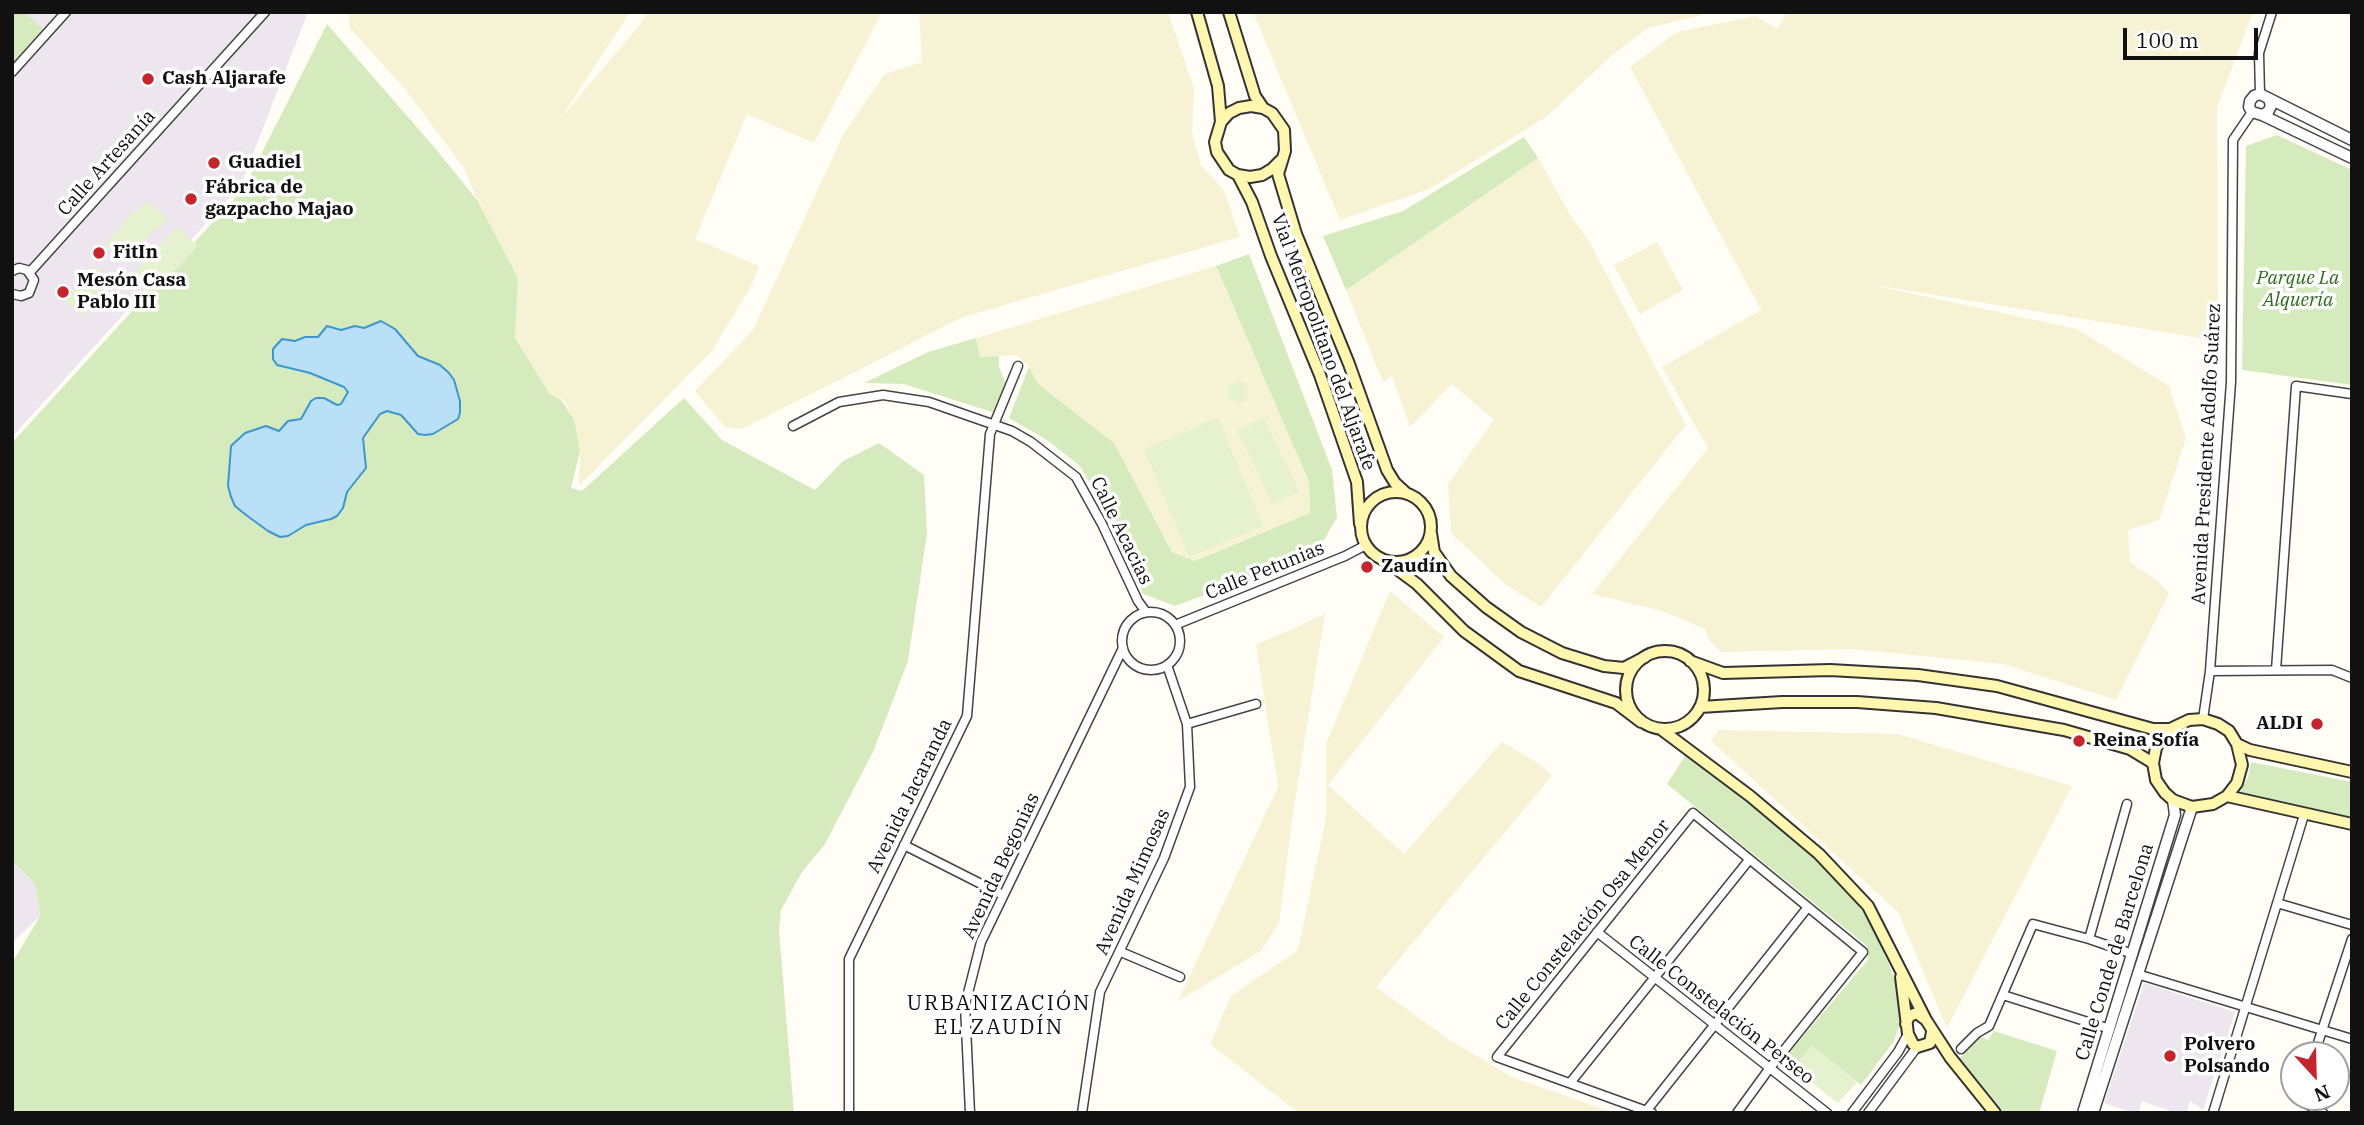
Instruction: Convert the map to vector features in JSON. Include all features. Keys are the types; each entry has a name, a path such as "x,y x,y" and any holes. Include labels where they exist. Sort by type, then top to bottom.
{"main road":[{"name":"Vial Metropolitano del Aljarafe","path":"1197,12 1218,86 1221,122 1215,142 1217,152 1222,162 1238,175 1252,202 1270,256 1320,375 1357,482 1360,524 1366,545"},
{"name":"Vial Metropolitano del Aljarafe","path":"1229,12 1255,96 1284,130 1285,151 1278,174 1282,193 1387,470 1395,483 1422,503 1431,520 1434,552 1451,576 1486,607 1521,632 1562,653 1604,666 1624,668 1663,651 1679,654 1723,673 1830,670 1918,675 1997,686 2145,727 2170,729 2189,720 2203,719"},
{"path":"1221,122 1229,113 1240,108 1263,108"},
{"path":"1238,175 1262,175 1280,161"},
{"name":"Vial Metropolitano del Aljarafe","path":"1360,524 1365,509 1372,500 1382,494 1406,493"},
{"path":"1366,545 1379,559 1398,562 1409,560 1420,553 1431,533"},
{"path":"1386,561 1417,583 1464,631 1519,671 1616,703 1641,722 1662,730 1750,796 1819,854 1868,906 1932,1032 1995,1113"},
{"path":"1641,722 1629,707 1626,685 1630,673 1645,657"},
{"path":"1662,730 1681,726 1692,719 1700,707 1703,680 1690,661"},
{"path":"1700,707 1725,704 1857,702 1936,708 2064,730 2130,749 2153,763"},
{"path":"2170,729 2161,737 2156,748 2153,763 2157,780 2173,800 2192,807 2213,804 2227,796 2237,783 2242,765 2237,744 2229,732 2218,724 2203,719"},
{"path":"1681,726 1691,751"},
{"path":"2237,744 2250,750 2352,772"},
{"path":"2227,796 2352,824"},
{"path":"1901,971 1907,1029 1913,1044 1950,1057"},
{"path":"1907,1029 1909,1016 1917,1013 1926,1020"},
{"path":"1920,1047 1930,1043 1932,1032"}],"street":[{"path":"12,72 66,12"},
{"path":"2257,114 2268,112 2271,106 2265,97 2259,53 2272,12"},
{"name":"Calle Artesanía","path":"12,294 21,296 32,289 34,280 30,272 261,13"},
{"path":"2352,139 2265,97 2254,96 2250,101 2249,107 2257,114 2352,158"},
{"name":"Avenida Presidente Adolfo Suárez","path":"2203,719 2210,671 2231,382 2233,140 2257,114"},
{"path":"13,269 23,268 30,272"},
{"name":"Avenida Jacaranda","path":"849,1113 849,959 967,716 990,434 1018,366"},
{"path":"2276,670 2296,386 2352,394"},
{"name":"Calle Acacias","path":"793,426 839,402 883,395 929,401 995,424 1031,442 1076,477 1146,612"},
{"name":"Calle Petunias","path":"1175,625 1366,545"},
{"path":"1146,612 1160,613 1175,625 1180,640 1179,650 1167,665 1154,669 1144,668 1135,664 1123,648 1124,631 1129,622 1146,612"},
{"name":"Avenida Begonias","path":"970,1113 965,1005 981,942 1123,648"},
{"name":"Avenida Mimosas","path":"1082,1113 1100,992 1164,858 1190,787 1187,724 1167,665"},
{"path":"2210,671 2332,670 2352,678"},
{"path":"1187,724 1256,704"},
{"name":"Calle Conde de Barcelona","path":"2083,1113 2175,814 2173,800"},
{"path":"2089,939 2127,804"},
{"name":"Calle Conde de Barcelona","path":"2093,1113 2192,807"},
{"name":"Calle Constelación Osa Menor","path":"1570,1083 1497,1057 1693,813 1749,860"},
{"path":"2213,1113 2304,815"},
{"path":"904,845 1003,895"},
{"path":"1737,1113 1863,952 1808,907 1749,860 1570,1083 1649,1111 1808,907"},
{"path":"2277,903 2352,925"},
{"path":"1961,1049 1977,1032 1989,1026 2033,924 2133,954"},
{"name":"Calle Constelación Perseo","path":"1597,932 1826,1113"},
{"path":"2319,1041 2352,939"},
{"path":"1121,952 1181,978"},
{"path":"2137,974 2352,1039"},
{"path":"2003,995 2110,1029"},
{"path":"1852,1113 1898,1052 1907,1029"},
{"path":"1868,1113 1920,1047"}],"shaded area":[{"path":"12,12 308,12 241,185 12,437"},
{"path":"348,12 630,12 561,118 648,12 882,12 814,143 747,114 695,239 759,266 750,288 711,352 579,486 580,451 566,402 549,393 515,338 518,278 477,200 464,168 405,89 350,28"},
{"path":"919,12 1168,12 1194,89 1192,132 1201,165 1225,192 1240,237 963,317 742,429 725,427 695,391 753,330 844,133 885,74 922,62"},
{"path":"1253,12 1715,12 1648,28 1610,57 1546,117 1429,189 1340,220"},
{"path":"1787,12 2253,12 2217,108 2218,341 1868,284 2077,329 2169,386 2186,438 2159,520 2128,530 2130,562 2155,579 2169,593 2116,700 2003,664 1852,649 1721,652 1709,640 1705,629 1662,611 1592,594 1708,448 1662,367 1761,310 1630,67 1677,32 1756,16 1777,29"},
{"path":"1538,158 1569,213 1590,243 1686,425 1541,607 1505,584 1451,533 1448,484 1494,420 1452,384 1410,427 1392,376 1383,382 1346,290"},
{"path":"1657,242 1683,290 1640,314 1614,265"},
{"path":"1216,266 1309,482 1310,513 1195,561 1172,552 1114,443 1037,384 1029,367 1017,355 980,357 976,338"},
{"path":"1390,591 1444,637 1328,785 1404,854 1502,742 1541,765 1552,776 1376,987 1450,1040 1514,1078 1615,1113 1299,1113 1210,1044 1231,996 1298,950 1326,818 1326,744"},
{"path":"1325,614 1294,806 1279,923 1261,951 1178,1001 1278,787 1256,645"},
{"path":"1719,730 1898,734 2072,786 1947,1028 1898,912 1711,741"},
{"path":"12,861 35,884 40,916 12,943"},
{"name":"Polvero Polsando","path":"2144,983 2235,1012 2203,1110 2190,1101 2186,1113 2176,1113 2142,1101 2138,1113 2104,1103"}],"green space":[{"path":"12,12 25,12 44,30 12,63"},
{"path":"327,24 477,200 518,278 515,338 549,393 562,401 574,420 580,451 571,488 582,491 684,398 722,440 815,490 843,461 879,443 924,475 927,533 908,661 873,752 825,844 802,872 781,910 779,930 794,1113 12,1113 12,963 40,916 35,884 12,861 12,443 244,188"},
{"name":"Parque La Alquería","path":"2277,135 2352,170 2352,385 2242,370 2246,146"},
{"path":"1524,137 1538,158 1346,290 1323,236 1403,211"},
{"path":"148,201 168,219 155,229 125,262 105,245 135,209 138,212"},
{"path":"177,227 198,246 152,296 131,277"},
{"path":"1249,254 1332,470 1337,517 1316,554 1175,606 1143,594 1115,526 1080,466 1047,440 1009,418 1029,367 1038,384 1114,443 1172,552 1195,561 1310,513 1309,482 1216,266"},
{"path":"95,266 113,282 82,316 64,300"},
{"path":"976,338 980,357 999,356 999,367 1006,384 995,413 904,384 864,383 928,352"},
{"path":"1238,382 1245,385 1248,392 1245,399 1238,402 1231,399 1228,392 1231,385"},
{"path":"1218,418 1263,526 1189,557 1144,449"},
{"path":"1264,418 1299,492 1272,504 1238,431"},
{"path":"1687,753 1792,835 1840,880 1872,925 1909,1012 1894,1041 1861,1085 1812,1046 1789,1073 1778,1066 1868,960 1867,946 1667,784"},
{"path":"2251,762 2352,782 2352,818 2239,794 2248,777"},
{"path":"1994,1031 2057,1051 2040,1110 2043,1113 2005,1113 1960,1058 1980,1036 1988,1040"},
{"path":"1812,1046 1857,1082 1838,1103 1793,1068"}],"water":[{"path":"381,321 395,329 418,356 440,365 449,373 460,401 458,419 433,434 425,435 418,434 401,415 387,411 380,414 363,438 366,468 347,492 343,508 337,516 306,525 288,536 280,537 268,531 235,506 231,497 228,486 231,446 245,433 266,426 279,431 288,421 301,419 311,401 316,398 341,404 348,392 344,387 310,373 277,365 273,359 273,349 282,339 295,341 305,337 318,337 327,326 341,330 355,326 364,328"}],"place":[{"name":"Cash Aljarafe","path":"148,79"},
{"name":"Guadiel","path":"214,163"},
{"name":"Fábrica de gazpacho Majao","path":"191,199"},
{"name":"FitIn","path":"99,253"},
{"name":"Mesón Casa Pablo III","path":"63,292"},
{"name":"Zaudín","path":"1367,567"},
{"name":"ALDI","path":"2317,724"},
{"name":"Reina Sofía","path":"2079,741"},
{"name":"Polvero Polsando","path":"2170,1056"}],"district":[{"name":"URBANIZACIÓN EL ZAUDÍN","path":"999,1016"}]}
